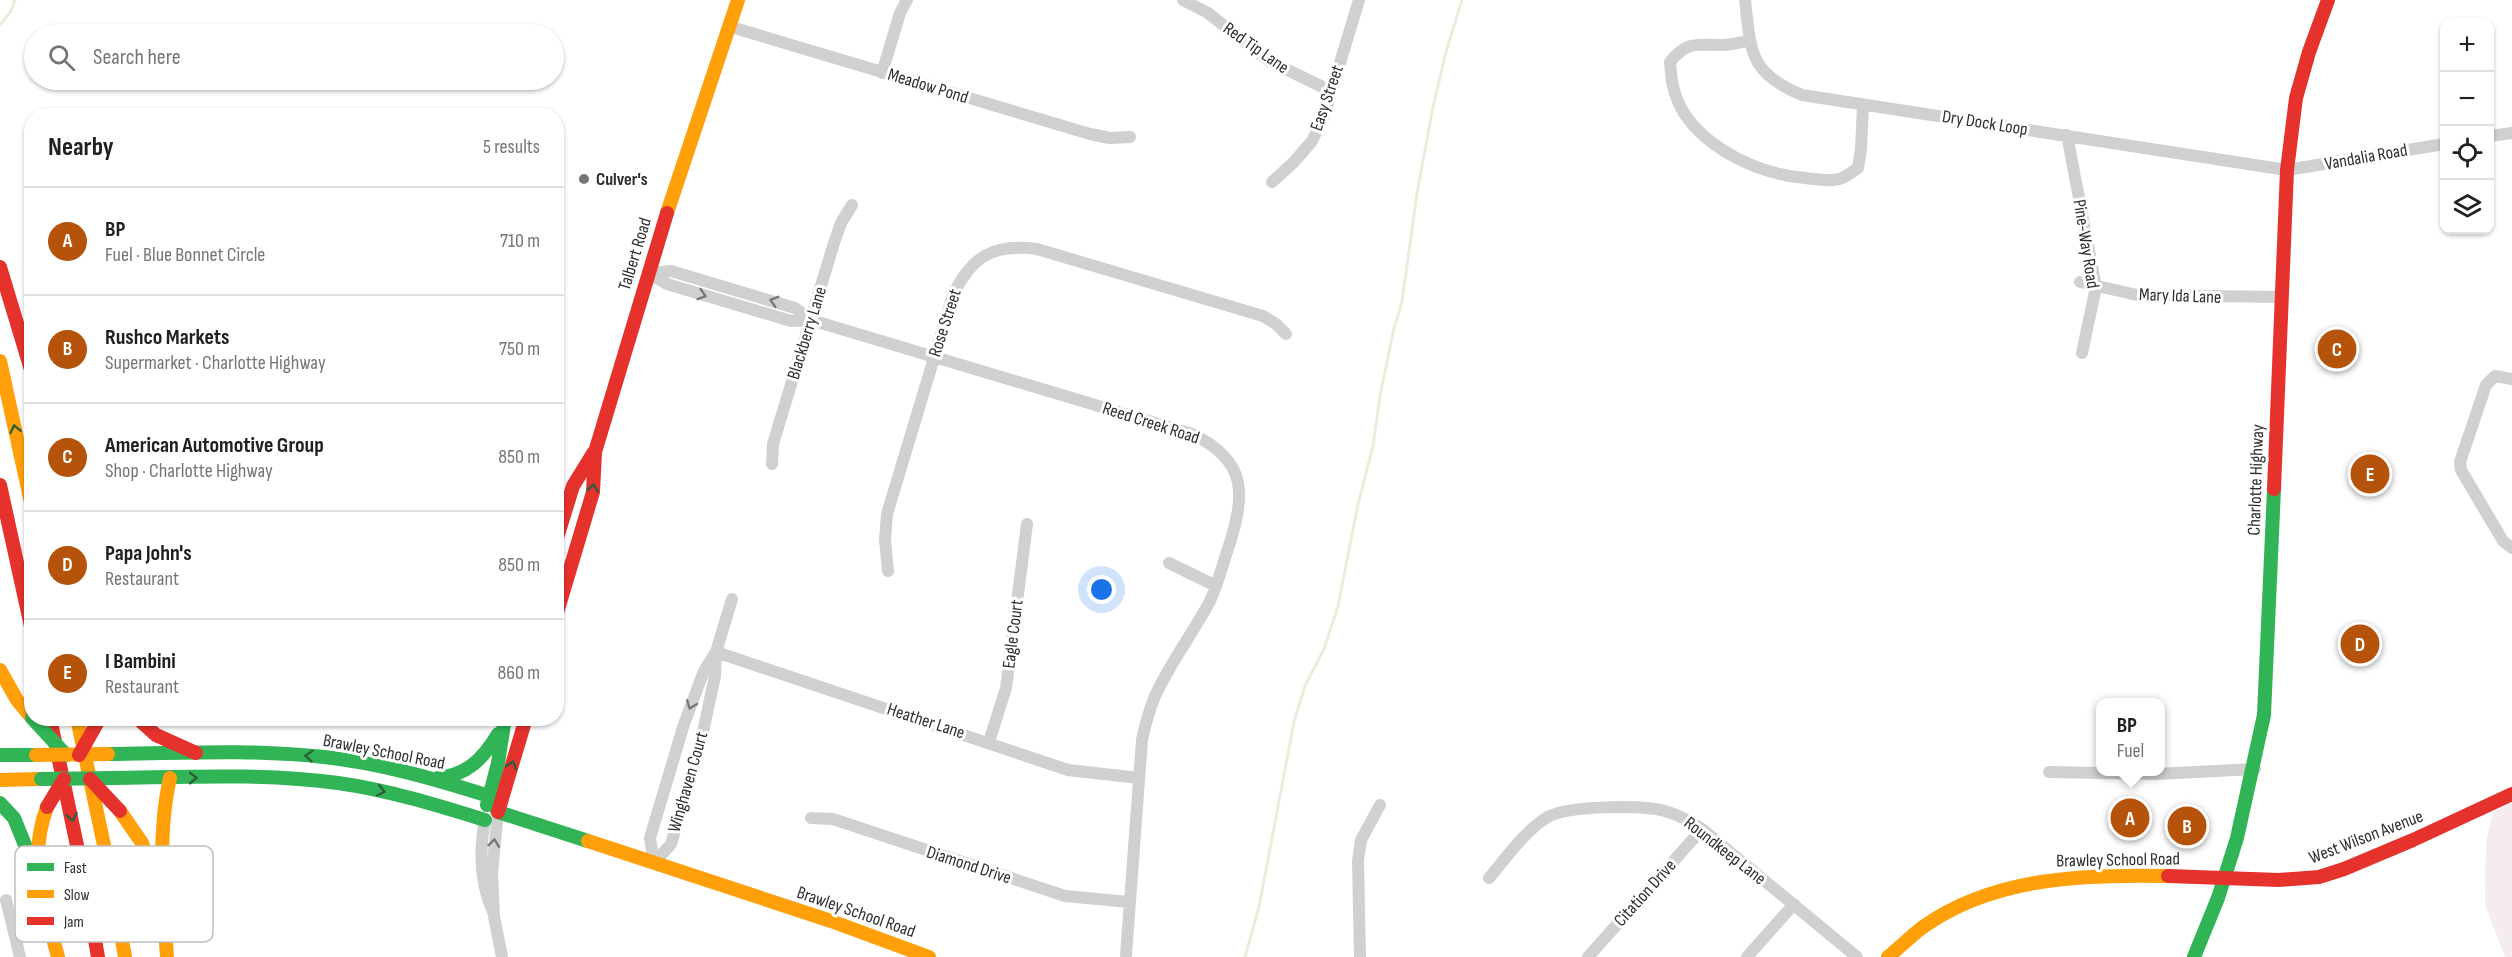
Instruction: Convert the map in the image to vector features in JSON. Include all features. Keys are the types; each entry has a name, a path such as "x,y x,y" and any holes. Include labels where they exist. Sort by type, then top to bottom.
{"main road":[{"name":"Talbert Road","path":"564,589 593,492 595,452 648,273 738,0"},
{"name":"Charlotte Highway","path":"2194,957 2215,910 2226,878 2255,769 2264,715 2287,170 2296,98 2309,52 2328,0"},
{"path":"0,267 24,346"},
{"path":"0,361 24,470"},
{"name":"Talbert Road","path":"564,515 573,486 595,452"},
{"path":"0,485 24,594"},
{"path":"0,670 24,708"},
{"path":"41,726 73,757 120,811 143,846"},
{"path":"52,726 76,846"},
{"path":"79,726 104,846"},
{"path":"37,846 37,836 47,807 64,779 73,757 94,726"},
{"path":"146,726 156,735 196,753"},
{"path":"433,779 455,776 469,770 489,749 501,726"},
{"path":"485,820 498,763 503,726"},
{"path":"0,780 266,777 338,783 409,797 485,820 498,812 524,726"},
{"name":"Brawley School Road","path":"0,755 73,757 108,754 267,753 323,757 378,766 433,779 489,796"},
{"path":"164,846 164,813 170,778"},
{"name":"West Wilson Avenue","path":"2226,878 2312,878 2334,872 2443,827 2512,794"},
{"path":"489,796 498,812"},
{"path":"0,803 11,813 18,824 26,846"},
{"name":"Brawley School Road","path":"498,812 879,937 929,957"},
{"name":"Brawley School Road","path":"1888,957 1910,936 1935,920 1980,897 2017,885 2056,878 2101,876 2226,878"},
{"path":"54,942 58,957"},
{"path":"95,942 98,957"},
{"path":"122,942 125,957"},
{"path":"166,942 167,957"}],"street":[{"path":"882,73 900,13 907,0"},
{"name":"Red Tip Lane","path":"1183,0 1208,13 1269,61 1331,92"},
{"name":"Easy Street","path":"1272,182 1312,141 1324,116 1359,0"},
{"name":"Dry Dock Loop","path":"1745,0 1749,41 1756,61 1766,75 1779,86 1802,95 2287,170"},
{"name":"Meadow Pond","path":"728,26 1090,135 1110,138 1130,137"},
{"path":"1749,41 1722,45 1697,43 1680,50 1670,63 1673,87 1683,110 1702,134 1725,152 1752,166 1781,175 1841,180 1858,168 1862,149 1863,105"},
{"path":"2494,136 2512,134"},
{"name":"Pine-Way Road","path":"2067,135 2096,287 2082,354"},
{"name":"Vandalia Road","path":"2287,170 2440,145"},
{"name":"Blackberry Lane","path":"772,464 773,444 810,320 841,223 852,205"},
{"name":"Rose Street","path":"888,571 885,540 887,514 953,294 962,275 977,260 995,250 1016,246 1037,249 1263,316 1286,334"},
{"name":"Reed Creek Road","path":"648,273 667,284 791,321 810,320 1181,430 1212,443 1227,458 1237,477 1241,498 1238,519 1210,600 1155,696 1146,719 1125,955"},
{"name":"Mary Ida Lane","path":"2080,282 2122,293 2157,297 2281,297"},
{"path":"2512,379 2495,376 2486,385 2460,462 2461,471 2503,541 2512,548"},
{"name":"Eagle Court","path":"989,742 1006,688 1027,524"},
{"path":"1169,563 1216,585"},
{"name":"Winghaven Court","path":"654,863 650,838 660,804 684,724 704,671 716,652 732,599"},
{"name":"Heather Lane","path":"716,652 1077,772 1139,778"},
{"name":"Winghaven Court","path":"654,863 670,844 700,746 716,676 716,652"},
{"path":"2165,774 2255,769"},
{"path":"2049,772 2096,773"},
{"path":"1360,957 1361,840 1380,804"},
{"name":"Roundkeep Lane","path":"1489,878 1531,830 1546,818 1564,810 1584,807 1662,810 1682,816 1702,829 1857,957"},
{"path":"498,812 492,864 494,916 501,957"},
{"name":"Diamond Drive","path":"811,818 833,819 1065,896 1129,902"},
{"path":"485,820 481,846 482,870 486,898 494,916"},
{"name":"Citation Drive","path":"1588,957 1702,829"},
{"path":"6,900 15,937"},
{"path":"1747,957 1794,904"},
{"path":"16,942 20,957"}],"shaded area":[{"path":"2512,803 2512,957 2505,957 2485,905 2486,841 2493,812"}],"waterway":[{"path":"0,25 11,11 15,0"},
{"path":"1245,957 1259,907 1294,722 1305,686 1324,649 1338,606 1358,504 1373,446 1380,396 1394,328 1402,302 1417,193 1433,107 1446,52 1462,0"}],"traffic: fast":[{"path":"2194,957 2218,898 2237,838 2264,715 2274,489"},
{"path":"39,726 66,755"},
{"path":"487,805 498,763 504,726"},
{"path":"438,778 458,773 473,764 498,734"},
{"path":"108,754 270,753 366,763 489,796 498,812 588,841"},
{"path":"0,755 36,755"},
{"path":"113,778 254,777 338,783 394,794 485,820"},
{"path":"41,779 113,778"},
{"path":"0,803 14,818 25,846"}],"traffic: slow":[{"path":"667,213 738,0"},
{"path":"0,361 24,470"},
{"path":"0,670 24,708"},
{"path":"79,726 104,846"},
{"path":"36,755 108,754"},
{"path":"162,846 163,822 170,778"},
{"path":"0,780 41,779"},
{"path":"38,846 47,807"},
{"path":"120,811 143,846"},
{"path":"588,841 831,921 929,957"},
{"path":"1888,957 1923,927 1950,910 2009,888 2072,878 2168,876"},
{"path":"54,942 58,957"},
{"path":"122,942 125,957"},
{"path":"166,942 167,957"}],"traffic: jam":[{"path":"2274,489 2287,170 2296,98 2309,52 2328,0"},
{"path":"564,589 593,492 595,452 667,213"},
{"path":"0,267 24,346"},
{"path":"564,515 573,486 594,452"},
{"path":"0,485 24,594"},
{"path":"52,726 77,846"},
{"path":"79,755 95,726"},
{"path":"146,726 156,735 196,753"},
{"path":"498,812 524,726"},
{"path":"47,807 64,779"},
{"path":"90,779 120,811"},
{"path":"2168,876 2279,880 2319,877 2413,840 2512,794"},
{"path":"95,942 98,957"}],"place":[{"name":"Culver's","path":"584,179"},
{"name":"American Automotive Group","path":"2337,349"},
{"name":"I Bambini","path":"2370,474"},
{"name":"Papa John's","path":"2360,644"},
{"name":"BP","path":"2130,818"},
{"name":"Rushco Markets","path":"2187,826"}]}
